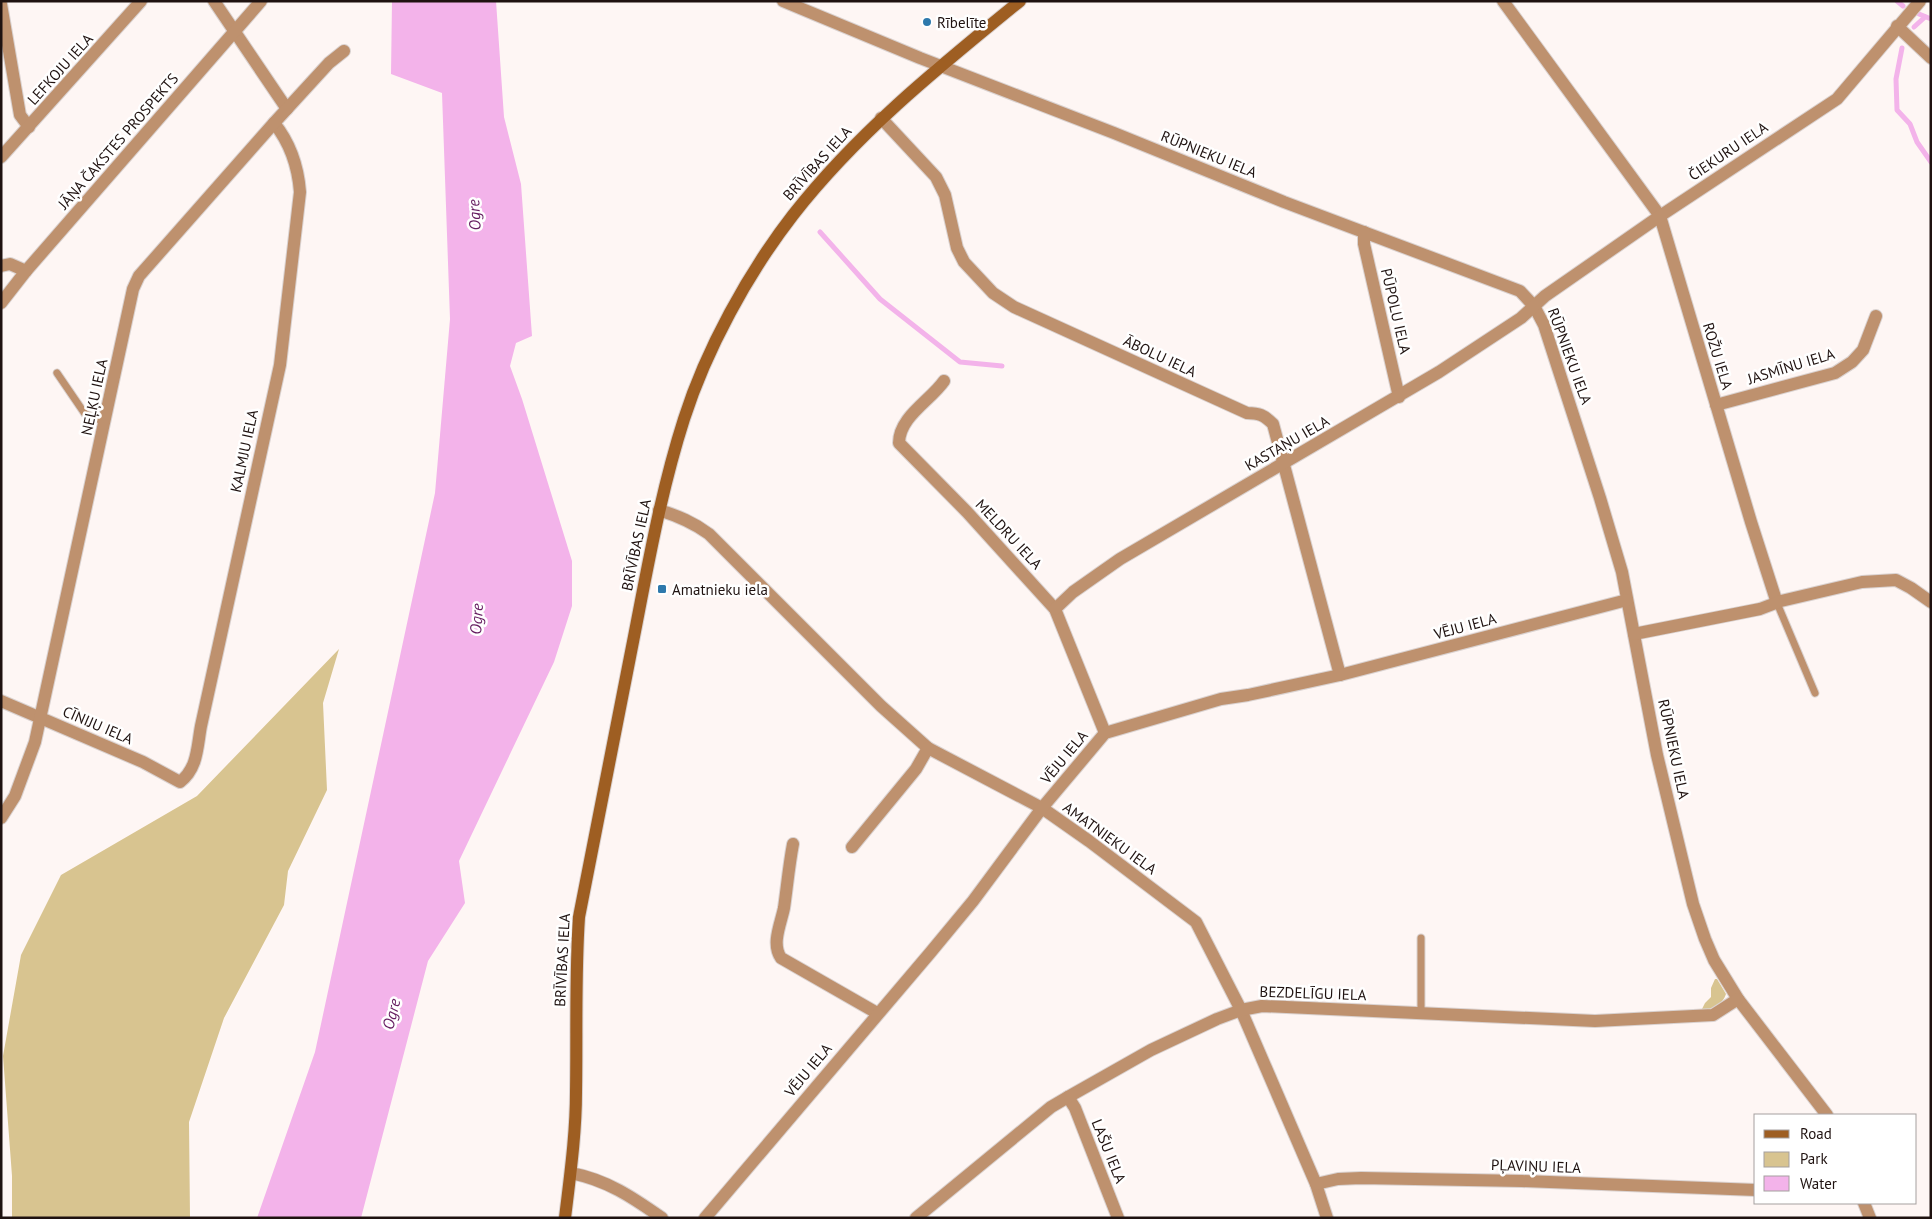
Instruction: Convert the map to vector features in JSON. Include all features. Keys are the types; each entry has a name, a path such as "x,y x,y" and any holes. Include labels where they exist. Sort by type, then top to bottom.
{"main road":[{"name":"BRĪVĪBAS IELA","path":"565,1218 571,1173 576,1094 576,958 579,916 659,510 686,412 730,312 792,216 835,164 881,118 940,66 1020,1"}],"street":[{"name":"LEFKOJU IELA","path":"1,157 142,1"},
{"path":"214,1 288,109"},
{"name":"JĀŅA ČAKSTES PROSPEKTS","path":"1,303 26,271 261,1"},
{"name":"ROŽU IELA","path":"1503,1 1660,216 1777,603"},
{"name":"ČIEKURU IELA","path":"1534,306 1660,216 1836,99 1920,1"},
{"name":"RŪPNIEKU IELA","path":"790,3 940,66 1520,291 1534,306 1544,325 1622,572 1657,756 1693,904 1714,960 1738,999 1826,1114"},
{"path":"1,4 20,115 29,127"},
{"path":"1898,26 1931,58"},
{"name":"NEĻĶU IELA","path":"1,818 15,796 35,742 106,422 133,290 139,276 274,123 329,63 344,50"},
{"name":"ĀBOLU IELA","path":"881,118 936,177 945,195 957,248 964,262 993,293 1014,307 1238,409 1247,413 1260,413 1273,424 1282,464 1340,675"},
{"name":"KALMJU IELA","path":"180,782 188,776 195,765 201,726 280,365 300,192 298,171 283,134 274,123"},
{"name":"PŪPOLU IELA","path":"1364,232 1364,244 1399,397"},
{"path":"1,266 10,264 26,271"},
{"name":"KASTAŅU IELA","path":"1055,609 1073,592 1120,559 1399,397 1521,318 1534,306"},
{"name":"JASMĪNU IELA","path":"1716,405 1835,373 1852,362 1863,350 1876,316"},
{"name":"MELDRU IELA","path":"944,381 903,425 899,436 899,444 967,512 1055,609 1105,733"},
{"name":"AMATNIEKU IELA","path":"659,510 682,517 698,525 881,706 928,748 1042,808 1196,922 1241,1010 1316,1184 1327,1218"},
{"path":"1634,634 1760,609 1862,582 1896,580 1912,588 1931,602"},
{"name":"VĒJU IELA","path":"705,1218 930,954 973,901 1042,808 1105,733 1221,699 1248,696 1340,675 1628,600"},
{"name":"CĪNIJU IELA","path":"1,700 143,762 180,782"},
{"path":"852,847 916,769 928,748"},
{"path":"793,844 784,909 779,926 778,954 781,958 878,1013"},
{"name":"BEZDELĪGU IELA","path":"916,1218 1051,1107 1151,1050 1217,1019 1241,1010 1262,1006 1595,1021 1713,1015 1738,999"},
{"name":"LAŠU IELA","path":"1068,1097 1075,1108 1118,1218"},
{"path":"571,1173 593,1178 632,1197 662,1218"},
{"name":"PĻAVIŅU IELA","path":"1316,1184 1338,1179 1361,1178 1522,1181 1754,1190"},
{"path":"1864,1204 1870,1218"}],"lane":[{"path":"57,373 85,414 106,422"},
{"path":"1777,603 1815,693"},
{"path":"1421,938 1421,1014"}],"green space":[{"path":"339,649 323,703 327,790 288,871 284,905 224,1018 189,1122 190,1218 12,1218 12,1176 3,1056 21,955 61,875 197,796"},
{"path":"1715,979 1717,979 1726,994 1723,1001 1704,1010 1702,1009 1705,1003 1711,997 1711,988"}],"water":[{"name":"Ogre","path":"392,1 496,1 504,117 521,184 532,336 516,343 510,366 572,561 572,606 554,662 459,861 465,903 428,961 361,1218 257,1218 315,1052 435,493 450,319 442,93 391,74"}],"waterway":[{"path":"1897,1 1903,6"},
{"path":"1919,14 1931,19"},
{"path":"1914,27 1925,17"},
{"path":"1902,48 1896,79 1897,110 1910,124 1917,142 1931,162"},
{"path":"820,232 880,299 960,362 1002,366"}],"place":[{"name":"Rībelīte","path":"927,22"},
{"name":"Amatnieku iela","path":"662,589"}]}
